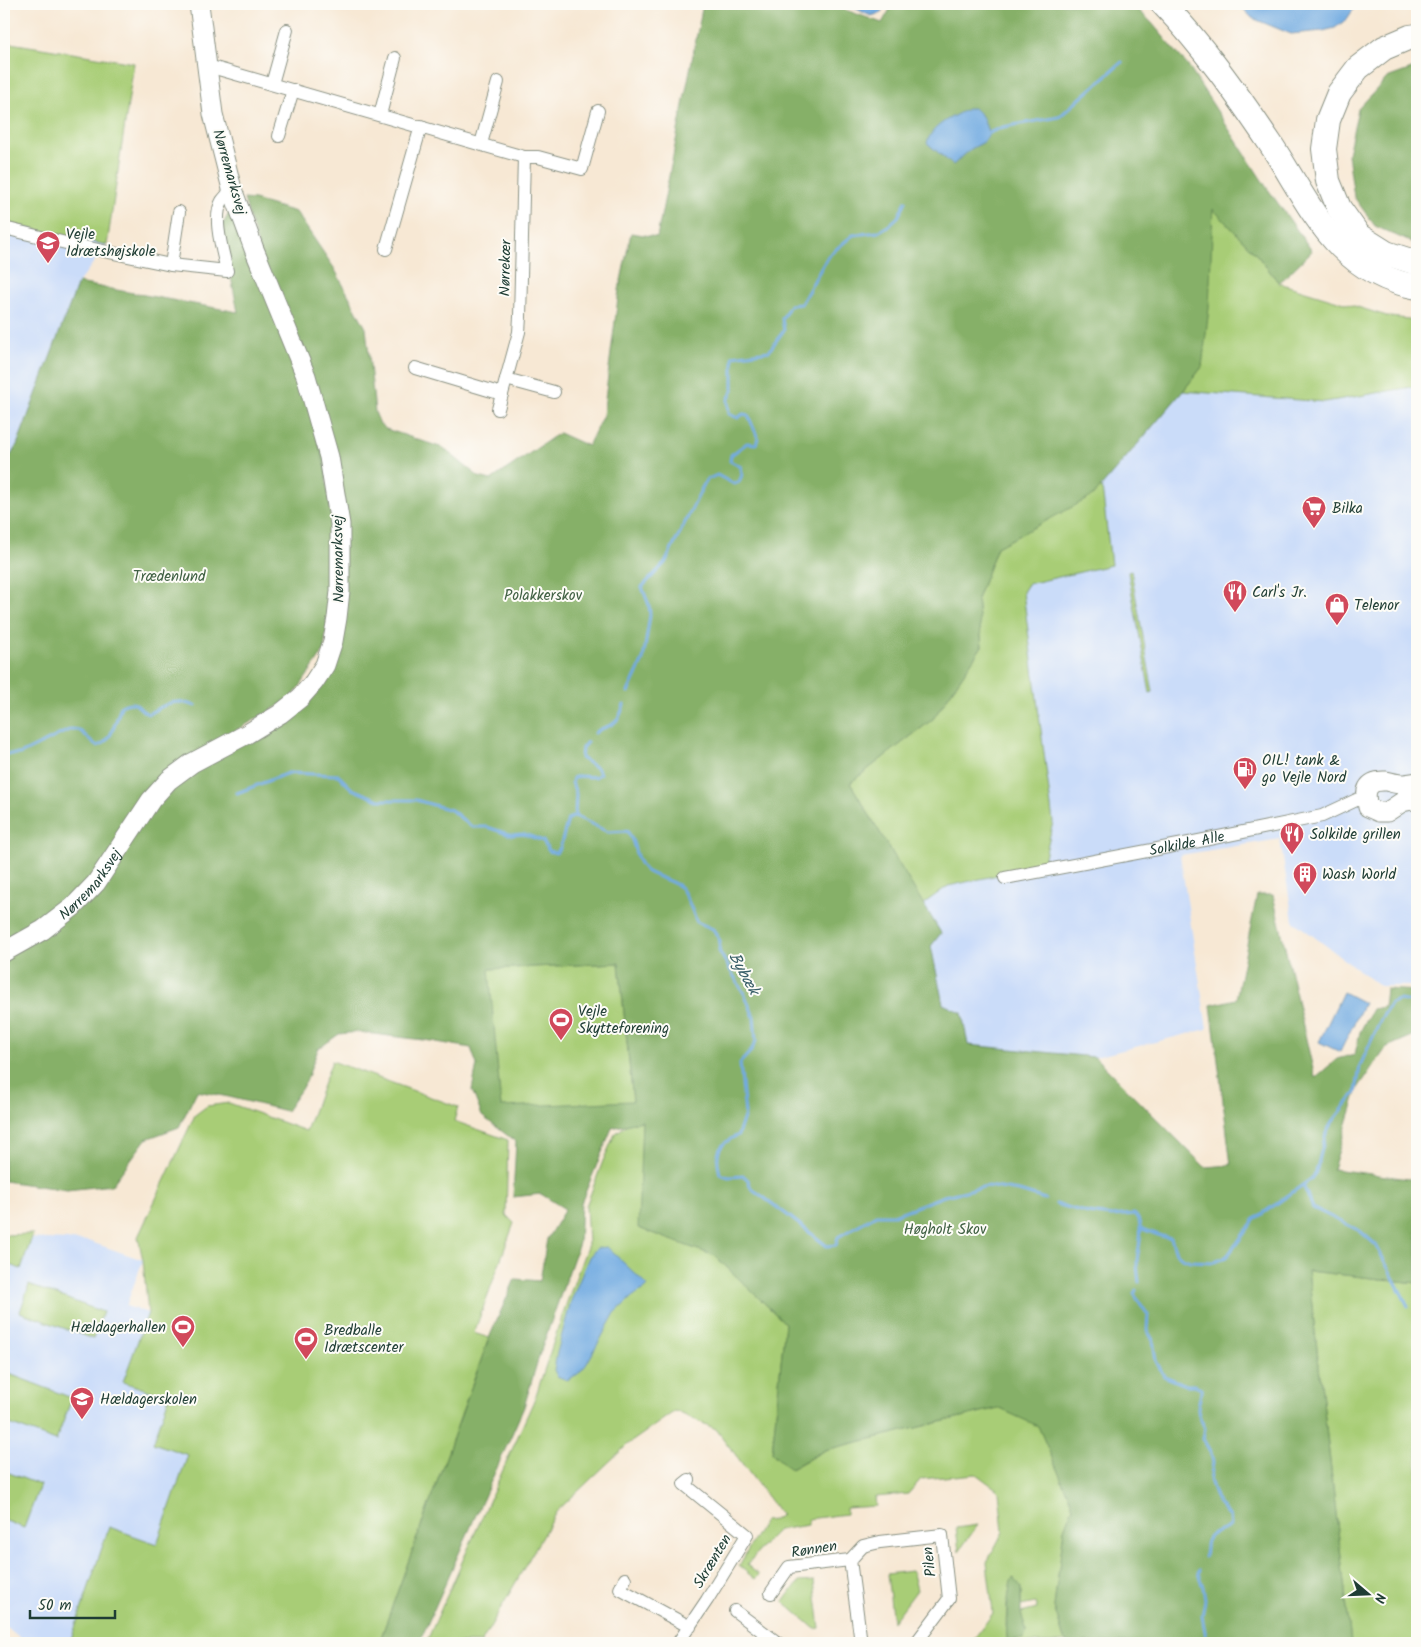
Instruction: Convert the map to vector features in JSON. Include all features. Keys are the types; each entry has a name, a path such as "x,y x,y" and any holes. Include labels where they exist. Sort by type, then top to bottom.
{"highway":[{"path":"1163,4 1189,31 1270,143 1328,233 1358,263 1391,280 1417,286"},
{"path":"1417,36 1384,48 1358,68 1339,93 1328,120 1324,149 1328,181 1339,208 1360,236 1386,253 1417,263"}],"street":[{"name":"Nørremarksvej","path":"4,952 43,930 73,906 96,883 146,807 169,780 192,763 280,714 300,698 325,665 333,641 340,591 340,524 329,457 306,376 254,249 232,189 212,114 199,4"},
{"path":"272,84 287,30"},
{"path":"380,115 395,58"},
{"path":"206,68 215,68 524,157 538,158 582,169 598,111"},
{"path":"481,144 498,82"},
{"path":"279,136 293,90"},
{"path":"386,249 421,126"},
{"name":"Nørrekær","path":"498,409 518,332 520,317 524,157"},
{"path":"4,228 171,265 227,270 218,221 218,211 222,201 232,189"},
{"path":"171,265 179,212"},
{"path":"415,368 502,394"},
{"path":"506,379 554,392"},
{"name":"Solkilde Alle","path":"1005,878 1328,814 1366,802 1367,788 1373,784 1386,781 1399,784 1417,782"},
{"path":"1366,802 1379,812 1386,812 1402,802 1417,799"},
{"name":"Skrænten","path":"678,1643 708,1600 747,1535 684,1484 689,1480"},
{"name":"Pilen","path":"850,1560 863,1546 942,1534 950,1599 916,1643"},
{"name":"Rønnen","path":"771,1593 789,1567 850,1560 861,1643"},
{"path":"625,1579 620,1589 690,1626"},
{"path":"735,1611 778,1643"}],"shaded area":[{"name":"Vejle Idrætshøjskole","path":"4,42 134,63 107,245 78,283 17,445 4,467"},
{"path":"1417,381 1417,986 1380,986 1293,921 1280,839 1180,855 1207,1029 1095,1057 968,1045 962,1013 943,1004 931,946 850,783 982,646 1093,496 1183,391"},
{"name":"Hældagerskolen","path":"4,1237 88,1241 143,1260 126,1306 148,1313 124,1382 169,1397 188,1455 157,1544 109,1527 70,1643 27,1643 4,1625"}],"green space":[{"name":"Høgholt Skov","path":"703,4 829,4 882,23 893,4 1132,4 1151,22 1188,66 1265,185 1312,251 1279,283 1256,254 1213,209 1209,308 1202,367 1093,496 997,547 977,599 982,646 933,719 850,783 941,933 931,946 943,1004 962,1013 968,1045 1095,1057 1205,1167 1231,1165 1211,1005 1236,999 1257,895 1273,895 1315,1078 1337,1059 1355,1054 1360,1032 1372,1009 1384,1007 1386,989 1417,991 1417,1034 1387,1047 1358,1088 1333,1169 1417,1180 1417,1283 1308,1271 1351,1643 1067,1643 1054,1607 1064,1529 1073,1506 1038,1426 998,1408 825,1450 790,1469 772,1453 785,1323 715,1256 638,1228 642,1121 612,1128 581,1203 579,1243 539,1356 524,1407 419,1643 379,1643 489,1338 515,1279 540,1281 547,1239 565,1209 541,1194 513,1197 516,1142 482,1116 472,1090 477,1065 471,1048 357,1032 339,1034 318,1049 306,1082 286,1111 197,1091 179,1127 146,1139 112,1185 67,1190 4,1181 4,956 58,926 161,796 327,677 345,535 244,199 296,212 334,268 366,328 375,412 380,424 386,429 443,448 479,477 491,480 559,433 588,446 603,415 619,290 631,233 657,237","holes":["619,963 633,1101 501,1107 489,969"]},
{"name":"Vejle Idrætshøjskole","path":"4,42 134,63 107,245 4,223"},
{"path":"1417,67 1417,245 1375,226 1354,197 1348,154 1358,109 1387,78"},
{"name":"Trædenlund","path":"232,208 302,382 325,467 335,553 324,651 292,698 202,750 67,905 4,944 4,467 17,445 78,283 238,312 221,227"},
{"path":"1213,208 1256,254 1279,283 1390,317 1417,320 1417,386 1325,402 1183,391 1202,367"},
{"path":"1102,487 1111,565 1028,584 1023,592 1053,822 1043,865 948,886 923,904 850,783 933,719 982,646 977,599 997,547"},
{"path":"1131,571 1153,692 1150,693 1128,572"},
{"name":"Vejle Skytteforening","path":"619,963 633,1102 501,1108 488,969"},
{"name":"Bredballe Idrætscenter","path":"332,1061 458,1107 454,1121 508,1140 506,1215 514,1223 474,1333 489,1338 379,1643 70,1643 109,1527 157,1544 188,1455 153,1443 169,1397 123,1382 148,1313 143,1260 138,1237 195,1115 207,1106 229,1103 306,1131"},
{"path":"642,1121 639,1228 715,1256 785,1323 772,1453 791,1469 825,1450 998,1408 1038,1425 1073,1506 1064,1530 1054,1607 1067,1643 971,1643 993,1613 987,1562 1003,1532 999,1491 976,1474 921,1479 908,1494 875,1497 876,1506 846,1508 846,1514 808,1519 808,1525 778,1530 747,1565 759,1575 755,1579 739,1566 764,1521 774,1520 781,1515 716,1429 675,1411 627,1445 556,1512 481,1643 426,1643 535,1398 588,1244 586,1206 615,1134 628,1124","holes":["1021,1588 1021,1606 1035,1603 1037,1609 1021,1613 1006,1627 1007,1603"]},
{"path":"33,1234 21,1269 4,1263 4,1235"},
{"path":"1308,1271 1417,1283 1417,1643 1351,1643"},
{"path":"29,1285 103,1312 93,1339 20,1312"},
{"path":"4,1372 72,1398 56,1441 4,1422"},
{"path":"4,1471 40,1485 24,1528 4,1520"},
{"path":"978,1525 959,1551 956,1528"},
{"path":"911,1571 917,1590 893,1622 887,1574"},
{"path":"1014,1578 1021,1588 1021,1613 1027,1632 1023,1639 1007,1640 1008,1603 1011,1581"},
{"path":"814,1581 820,1628 815,1629 783,1601 799,1582"}],"water":[{"path":"846,4 886,4 881,13 871,16"},
{"path":"1239,4 1352,4 1355,7 1347,19 1335,28 1291,34 1252,18"},
{"path":"969,108 974,108 982,116 989,134 984,142 971,149 953,165 927,143 938,126"},
{"path":"1343,992 1364,1003 1340,1052 1319,1042"},
{"path":"607,1247 648,1286 632,1297 615,1313 586,1365 578,1374 567,1380 557,1376 554,1370 571,1301 589,1257 597,1248"}],"waterway":[{"path":"986,134 1003,127 1059,117 1122,62"},
{"path":"628,692 643,660 650,615 649,605 642,587 665,563 706,480 717,475 734,484 739,482 742,475 741,467 730,461 731,455 747,443 756,444 758,438 748,415 743,414 738,418 729,414 728,400 733,390 733,356 769,351 784,330 782,319 790,305 801,304 828,256 853,235 878,232 888,226 898,217 906,201"},
{"name":"Bybæk","path":"4,754 20,754 71,729 79,730 97,746 102,744 110,736 121,706 127,704 134,703 148,714 176,702 196,706"},
{"path":"595,733 616,721 624,705"},
{"path":"575,816 576,794 572,782 573,778 578,776 595,777 600,774 598,769 581,758 582,748 587,742"},
{"name":"Bybæk","path":"237,793 288,773 338,775 352,789 379,800 416,800 451,810 472,827 487,827 511,835 524,834 543,841 549,851 556,853 560,848 568,819 575,816 608,832 627,831 639,861 645,870 680,887 697,922 713,929 720,941 719,951 745,995 754,1017 756,1041 751,1051 740,1063 745,1114 738,1135 722,1145 718,1154 720,1174 729,1177 744,1176 751,1188 827,1246 836,1245 838,1237 876,1215 894,1215 944,1196 987,1186 1019,1191 1045,1199"},
{"path":"1140,1228 1171,1238 1176,1253 1182,1258 1191,1261 1214,1262 1228,1255 1255,1219 1311,1179 1316,1172 1326,1133 1356,1092 1360,1066 1381,1019 1391,1003 1399,1000 1417,1003"},
{"path":"1303,1185 1313,1208 1360,1231 1376,1245 1408,1306"},
{"name":"Bybæk","path":"1056,1204 1088,1213 1112,1216 1134,1214 1140,1224 1140,1243 1137,1261 1139,1282"},
{"name":"Bybæk","path":"1136,1290 1134,1294 1148,1315 1147,1330 1153,1340 1156,1361 1164,1376 1186,1385 1195,1385 1201,1388 1198,1412 1205,1428 1203,1439 1211,1453 1213,1463 1210,1480 1218,1503 1230,1517 1231,1525 1211,1535 1206,1543 1204,1557"},
{"name":"Bybæk","path":"1199,1570 1198,1573 1205,1600 1202,1616 1206,1637 1202,1643"}],"place":[{"name":"Vejle Idrætshøjskole","path":"48,264"},
{"name":"Bilka","path":"1314,529"},
{"name":"Carl's Jr.","path":"1235,613"},
{"name":"Telenor","path":"1337,626"},
{"name":"OIL! tank & go Vejle Nord","path":"1245,790"},
{"name":"Solkilde grillen","path":"1292,855"},
{"name":"Wash World","path":"1305,895"},
{"name":"Vejle Skytteforening","path":"561,1041"},
{"name":"Hældagerhallen","path":"183,1348"},
{"name":"Bredballe Idrætscenter","path":"306,1360"},
{"name":"Hældagerskolen","path":"82,1420"}],"park label":[{"name":"Polakkerskov","path":"543,595"}]}
